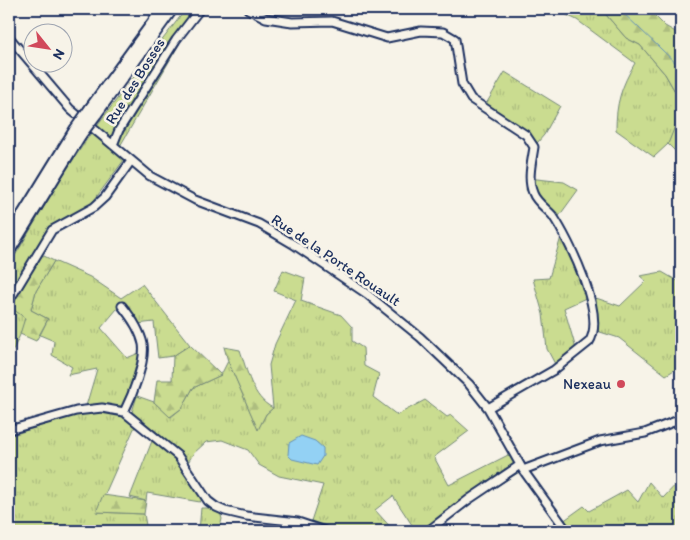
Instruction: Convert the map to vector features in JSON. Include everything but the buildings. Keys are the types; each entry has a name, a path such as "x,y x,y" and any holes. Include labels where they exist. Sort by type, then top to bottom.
{"highway":[{"path":"9,237 78,132 163,9"},
{"path":"93,111 172,9"},
{"path":"9,251 78,132"}],"street":[{"name":"Rue des Bosses","path":"113,145 119,130 176,40 200,9"},
{"path":"248,9 266,18 292,22 332,21 387,38 421,31 442,32 455,39 462,84 471,99 526,134 534,147 530,176 533,194 553,217 575,256 590,297 593,336 589,342 554,370 488,408"},
{"name":"Rue de la Porte Rouault","path":"9,38 70,109 131,161 172,189 259,224 341,276 390,312 420,338 469,384 488,408 521,468 567,531"},
{"path":"9,301 52,230 94,208 105,197 131,161"},
{"path":"122,306 132,319 143,344 138,375 124,412"},
{"path":"9,430 76,411 102,408 124,412 178,456 208,501 225,511 298,522 324,531"},
{"path":"428,531 468,500 521,468 600,441 659,430 681,419"}],"green space":[{"path":"186,9 204,9 196,15 116,153 124,160 89,207 59,221 9,306 9,266 61,178 91,133"},
{"path":"554,9 601,9 626,38 640,45 665,74 680,100 679,116 668,144 654,157 616,130 620,95 635,63 577,20"},
{"path":"601,9 648,9 665,26 681,35 681,157 668,144 679,116 680,100 665,74 640,45 626,38"},
{"path":"505,72 560,106 544,135 531,150 523,137 491,117 494,109 486,104"},
{"path":"528,178 564,182 578,190 554,223 526,190"},
{"path":"561,237 576,265 588,297 564,308 576,349 555,364 547,349 543,314 533,279 549,278"},
{"path":"38,253 54,261 36,291 31,310 48,319 36,341 20,334 25,318 9,306"},
{"path":"54,261 90,277 121,298 142,284 190,345 173,356 158,358 154,322 137,324 130,310 122,303 101,328 127,358 139,353 126,404 122,406 86,406 97,369 68,375 72,367 52,355 54,341 40,335 48,319 31,310 36,291"},
{"path":"283,270 305,278 301,301 341,315 352,327 352,341 363,348 364,366 379,374 373,397 397,415 425,400 447,417 451,415 469,431 434,457 449,485 512,453 521,471 481,496 435,531 416,531 393,496 375,510 394,531 329,531 311,521 323,485 279,476 259,465 248,450 222,440 206,442 193,454 183,471 203,498 200,502 147,493 146,501 130,497 152,441 158,433 132,412 137,396 154,402 171,417 182,408 193,388 221,375 228,361 258,429 266,414 273,408 269,365 275,344 296,300 274,291"},
{"path":"662,272 681,283 681,366 666,375 619,338 597,331 596,298 620,306 646,281 640,276"},
{"path":"9,306 26,317 25,324 9,359"},
{"path":"190,345 221,375 193,388 182,408 170,417 154,402 157,380 172,380 173,356"},
{"path":"224,347 240,350 255,391 260,398 273,408 266,414 258,430 228,361"},
{"path":"104,412 119,413 136,424 97,512 144,514 147,531 9,531 9,436 75,415"},
{"path":"681,479 681,531 563,531 559,524 584,506 589,511 627,490 638,502 649,482 663,498"},
{"path":"103,495 146,501 144,514 96,512"},
{"path":"201,508 213,508 220,512 222,519 219,531 199,531"}],"water":[{"path":"301,436 315,441 323,448 323,456 317,465 292,459 288,455 289,443"}],"waterway":[{"path":"619,9 681,68"}],"place":[{"name":"Nexeau","path":"621,384"}]}
